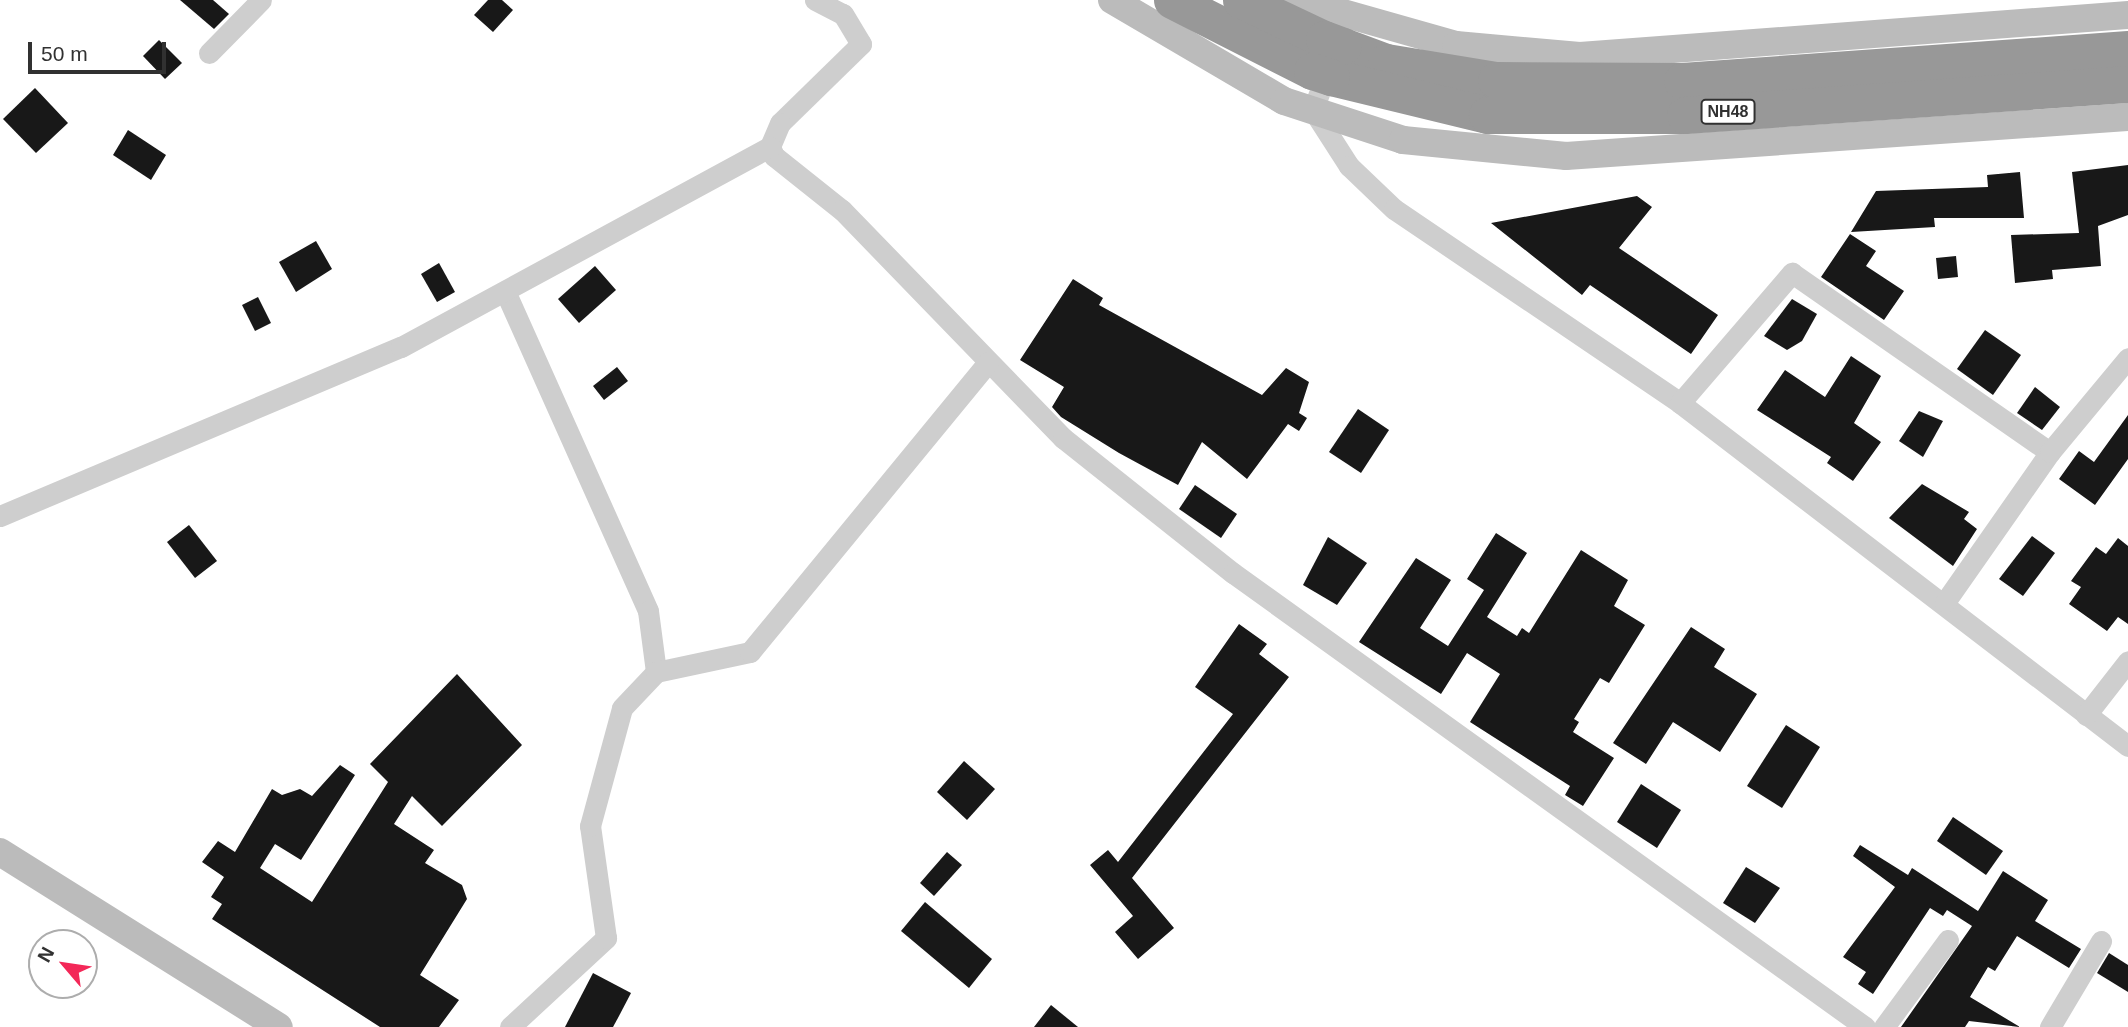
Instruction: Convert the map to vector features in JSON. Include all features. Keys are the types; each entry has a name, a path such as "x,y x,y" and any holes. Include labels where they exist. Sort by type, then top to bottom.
{"highway":[{"name":"NH48","path":"1172,0 1331,50 1488,115 1685,115 2128,84"},
{"name":"NH48","path":"1241,0 1331,50 1496,80 1682,81 2128,49"}],"street":[{"path":"209,52 261,0"},
{"path":"0,516 401,348 770,147 780,123 861,44 843,14 815,0"},
{"path":"1112,0 1284,101 1404,140 1566,156 2128,117"},
{"path":"1297,0 1331,50"},
{"path":"1331,50 1456,45 1580,56 2128,15"},
{"path":"1331,50 1313,110 1349,166 1394,209 1680,403 1945,601 2128,746"},
{"path":"770,147 842,210 1063,438 1233,573 1836,1019 1865,1027"},
{"path":"1680,403 1792,273 2050,452"},
{"path":"505,291 648,611 656,671"},
{"path":"1945,601 2050,452 2128,358"},
{"path":"510,1027 606,938 590,826 622,708 656,671 750,652 988,362"},
{"path":"2086,715 2128,661"},
{"path":"0,852 279,1027"},
{"path":"1884,1027 1948,940"},
{"path":"2050,1027 2101,942"}],"building":[{"path":"180,0 213,0 229,14 214,29"},
{"path":"488,0 502,0 513,10 493,32 474,15"},
{"path":"159,40 182,63 165,79 143,56"},
{"path":"35,88 68,123 36,153 3,119"},
{"path":"128,130 166,155 151,180 113,155"},
{"path":"2128,165 2128,215 2098,226 2101,266 2052,270 2053,279 2015,283 2011,235 2079,233 2072,172"},
{"path":"2020,172 2024,218 1934,218 1935,227 1851,232 1876,191 1988,187 1987,175"},
{"path":"1637,196 1652,207 1619,248 1718,315 1691,354 1590,285 1582,295 1491,223"},
{"path":"1850,234 1876,251 1866,266 1904,291 1884,320 1821,277"},
{"path":"316,241 332,269 296,292 279,262"},
{"path":"1956,256 1958,277 1938,279 1936,258"},
{"path":"439,263 455,292 437,302 421,274"},
{"path":"595,266 616,290 579,323 558,299"},
{"path":"1073,279 1103,298 1099,305 1262,395 1286,368 1309,382 1299,413 1307,418 1299,431 1288,424 1247,479 1202,442 1178,485 1061,417 1052,407 1064,387 1020,360"},
{"path":"258,297 271,323 255,331 242,305"},
{"path":"1792,299 1817,314 1802,341 1787,350 1764,336"},
{"path":"1985,330 2021,355 1993,395 1957,369"},
{"path":"1851,356 1881,376 1854,423 1881,442 1853,481 1827,463 1831,457 1757,410 1785,370 1825,397"},
{"path":"617,367 628,381 604,400 593,386"},
{"path":"2035,387 2060,407 2042,430 2017,413"},
{"path":"1358,409 1389,430 1361,473 1329,452"},
{"path":"1919,411 1943,421 1923,457 1899,441"},
{"path":"2128,415 2128,459 2095,505 2059,479 2079,451 2094,462"},
{"path":"1922,484 1969,512 1964,519 1977,529 1953,566 1889,518"},
{"path":"1195,485 1237,514 1221,538 1179,509"},
{"path":"189,525 217,561 195,578 167,542"},
{"path":"1496,533 1527,553 1487,617 1517,636 1522,628 1529,633 1581,550 1628,580 1614,606 1645,625 1609,683 1600,678 1574,719 1579,722 1573,732 1614,758 1583,806 1565,795 1570,786 1470,722 1500,674 1467,653 1441,694 1359,642 1416,558 1451,580 1420,628 1448,646 1484,590 1467,579"},
{"path":"2032,536 2055,553 2023,596 1999,579"},
{"path":"1328,537 1367,563 1337,605 1303,585"},
{"path":"2118,538 2128,546 2128,624 2118,617 2107,631 2069,604 2081,587 2071,581 2096,547 2106,554"},
{"path":"1239,624 1267,644 1259,654 1289,677 1132,878 1174,928 1138,959 1115,932 1133,916 1090,865 1108,850 1118,862 1233,714 1195,687"},
{"path":"1691,627 1725,649 1714,667 1757,694 1720,752 1673,722 1646,764 1613,743"},
{"path":"457,674 522,745 442,826 412,796 394,824 434,850 425,863 462,885 467,899 420,975 459,1000 439,1027 380,1027 212,919 222,904 211,897 224,877 202,862 218,841 235,852 272,789 282,795 300,789 312,796 340,765 355,775 301,860 275,844 260,868 312,902 388,782 370,764"},
{"path":"1786,725 1820,747 1782,808 1747,786"},
{"path":"964,761 995,789 967,820 937,792"},
{"path":"1641,784 1681,810 1657,848 1617,822"},
{"path":"1953,817 2003,851 1986,875 1937,841"},
{"path":"1860,845 1908,875 1912,868 1978,911 2003,871 2048,900 2035,921 2081,949 2069,968 2017,936 1995,971 1988,967 1970,997 2020,1027 1969,1021 1965,1027 1901,1027 1972,926 1947,910 1943,916 1930,908 1873,994 1858,984 1866,972 1843,957 1895,887 1853,856"},
{"path":"947,852 962,865 934,896 920,883"},
{"path":"1746,867 1780,888 1755,923 1723,903"},
{"path":"925,902 992,959 969,988 901,931"},
{"path":"2109,953 2128,965 2128,992 2097,973"},
{"path":"593,973 631,993 613,1027 565,1027"},
{"path":"1051,1005 1078,1027 1034,1027"}]}
